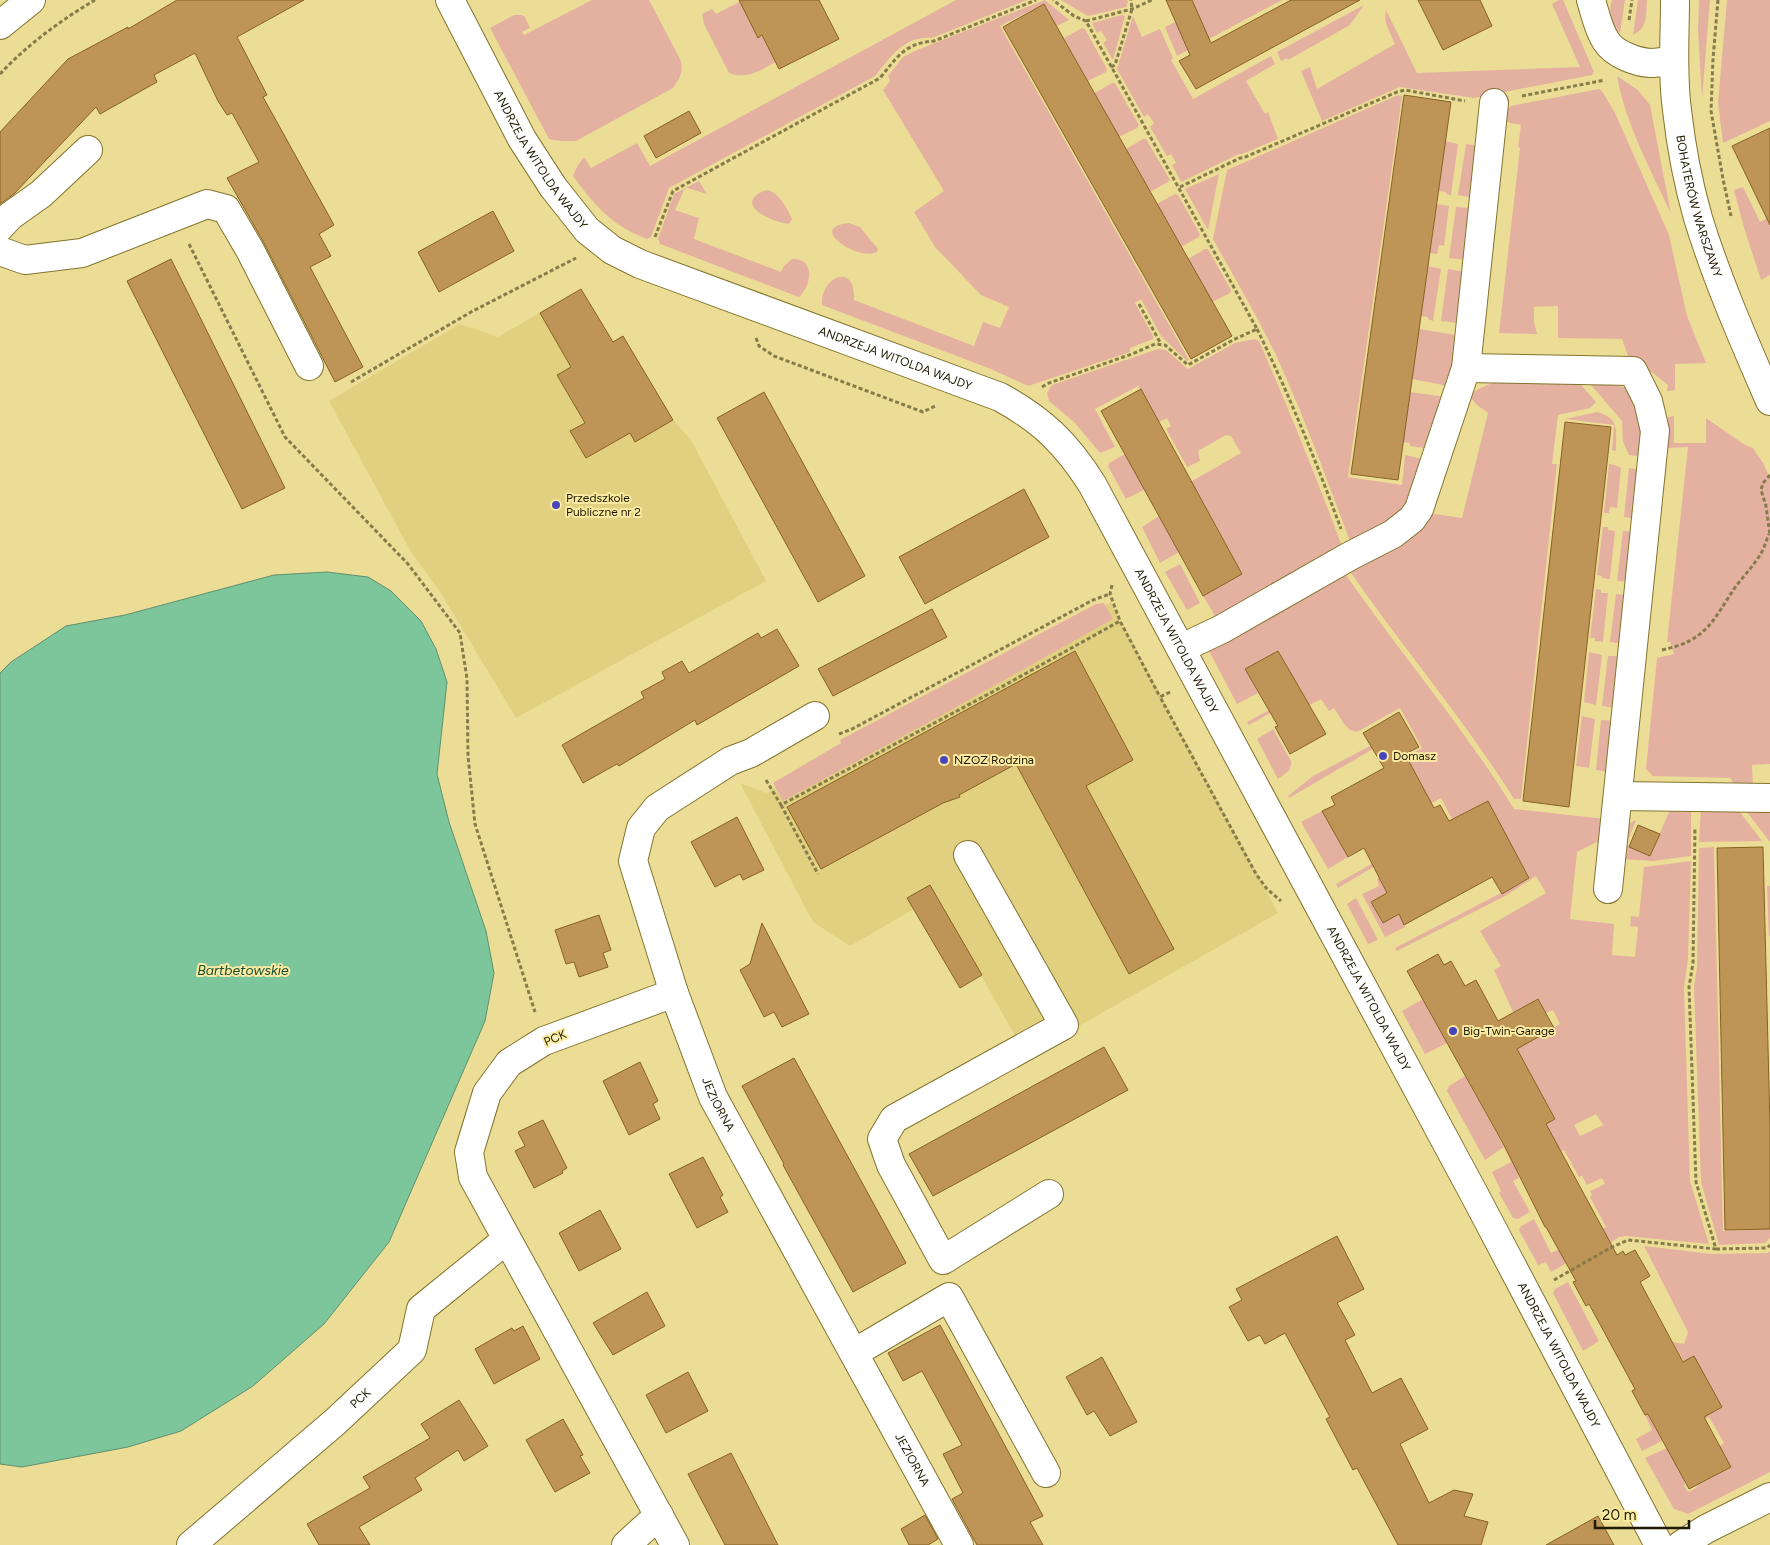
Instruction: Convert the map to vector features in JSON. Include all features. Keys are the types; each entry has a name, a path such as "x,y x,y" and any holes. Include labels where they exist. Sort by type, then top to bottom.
{"street":[{"path":"0,26 30,0"},
{"name":"ANDRZEJA WITOLDA WAJDY","path":"450,0 522,139 553,187 587,230 612,250 640,264 1000,397 1025,410 1041,423 1079,463 1182,648 1473,1192 1659,1545"},
{"path":"1591,0 1606,41 1619,53 1650,63 1674,60"},
{"name":"BOHATERÓW WARSZAWY","path":"1676,0 1674,60 1677,108 1681,137 1698,217 1721,284 1768,391"},
{"path":"1182,648 1222,629 1350,556 1393,534 1412,518 1419,509 1466,368 1494,103"},
{"path":"0,226 10,216 41,194 88,150"},
{"path":"0,251 25,260 82,253 207,204 226,209 250,250 309,366"},
{"path":"1466,368 1633,371 1648,402 1655,431 1608,890"},
{"name":"JEZIORNA","path":"815,716 751,753 730,761 657,808 641,828 633,861 674,993 713,1097 959,1545"},
{"path":"1619,796 1770,798"},
{"path":"968,855 1064,1025 894,1119 882,1139 891,1165 943,1260 950,1297 1046,1473"},
{"name":"PCK","path":"674,993 544,1041 510,1063 487,1093 469,1152 473,1177 506,1240 565,1325 675,1545"},
{"path":"943,1260 1049,1194"},
{"name":"PCK","path":"191,1545 335,1422 412,1350 421,1309 506,1240"},
{"path":"854,1353 950,1297"},
{"path":"1680,1545 1770,1497"},
{"path":"626,1545 659,1515"}],"path":[{"path":"0,74 16,57 80,8 95,0"},
{"path":"654,239 673,190 880,78 902,51 924,42 934,41 1036,0"},
{"path":"1053,0 1074,16 1086,21 1132,9 1152,0"},
{"path":"1111,67 1114,65 1132,9 1131,0"},
{"path":"1718,0 1711,111 1722,179 1732,217"},
{"path":"1086,21 1180,187 1257,329 1285,386 1303,429 1350,556"},
{"path":"1180,187 1240,158 1397,92 1405,90 1474,102 1494,103 1510,98 1606,80"},
{"path":"175,216 285,436 408,564 460,632 468,679 468,756 475,824 544,1041"},
{"path":"351,382 471,312 583,255"},
{"path":"1139,304 1161,344"},
{"path":"764,309 753,332 759,346 774,356 923,412 944,403"},
{"path":"1040,388 1155,344 1165,344 1188,365 1257,329"},
{"path":"1672,648 1687,643 1703,632 1715,619 1760,554 1770,534 1766,506 1761,490 1763,482 1770,475"},
{"path":"1114,579 1110,594 1120,621 1256,874 1287,908"},
{"path":"815,716 836,735 852,729 1093,600 1110,594"},
{"path":"780,805 996,690 1120,621"},
{"path":"1160,697 1176,689"},
{"path":"751,753 818,874"},
{"path":"1696,796 1693,963 1689,988 1696,1182 1716,1249"},
{"path":"1549,1282 1628,1240 1716,1249 1767,1248 1770,1245"}],"shaded area":[{"path":"592,0 649,0 680,59 681,75 673,88 576,141 549,139 490,28 514,15 522,15 525,17 530,28 522,32 524,35"},
{"path":"743,0 758,37 762,35 776,62 747,75 735,75 729,73 704,24 702,14 712,9 716,14"},
{"path":"956,0 1027,0 932,38 913,40 892,55 875,76 669,188 651,237 647,239 623,228 605,214 573,176 584,157 591,168 637,143 650,166"},
{"path":"1045,0 1069,20 1057,26 1044,4 1000,26 1189,360 1187,361 1161,336 1141,299 1135,303 1153,339 1130,348 1130,352 1028,386 991,369 822,305 826,287 838,277 844,277 850,280 854,300 974,346 983,322 1000,328 1009,307 981,295 935,247 914,212 944,191 883,90 890,81 888,76 903,57"},
{"path":"1061,0 1127,0 1128,2 1126,7 1088,16"},
{"path":"1192,0 1282,0 1177,56 1165,27 1197,12"},
{"path":"1563,0 1594,72 1592,75 1474,98 1400,87 1322,121 1301,71 1310,67 1317,89 1395,44 1386,23 1386,10 1417,73 1580,67 1552,4"},
{"path":"1612,0 1625,0 1620,33 1614,26 1611,18"},
{"path":"1638,0 1647,0 1646,16 1644,25 1633,35"},
{"path":"1699,0 1710,0 1702,99 1698,30"},
{"path":"1727,0 1770,0 1770,121 1723,143 1718,103"},
{"path":"1364,5 1350,25 1288,60 1287,58 1281,61 1277,52"},
{"path":"1122,15 1125,16 1113,60 1103,43 1107,40 1101,31 1097,33 1092,23"},
{"path":"1133,16 1142,37 1160,29 1173,58 1171,60 1193,99 1271,56 1275,64 1246,81 1265,114 1268,112 1278,139 1239,154 1181,182 1172,165 1176,163 1171,154 1167,156 1150,127 1154,123 1148,114 1144,117 1117,69"},
{"path":"1082,28 1085,29 1107,69 1106,72 1088,81 1064,38"},
{"path":"1617,76 1638,90 1650,105 1671,214 1632,129"},
{"path":"1115,83 1139,125 1137,128 1119,137 1095,93"},
{"path":"1599,89 1615,113 1669,235 1687,316 1706,363 1675,364 1675,390 1667,391 1668,385 1653,373 1630,362 1622,339 1558,338 1558,306 1534,307 1534,322 1537,334 1499,333 1521,125 1502,121 1505,110 1511,106"},
{"path":"1398,95 1402,96 1348,477 1402,485 1405,455 1427,460 1407,509 1351,544 1286,377 1253,310 1213,239 1227,170"},
{"path":"1146,139 1170,180 1150,192 1126,149"},
{"path":"1445,141 1458,144 1451,195 1438,191"},
{"path":"1466,144 1479,146 1473,198 1458,195"},
{"path":"1219,174 1208,230 1185,189"},
{"path":"699,181 707,194 687,188 684,190 675,210 699,218 694,239 781,272 784,266 792,259 804,262 808,267 809,279 804,292 799,297 660,244 658,239 674,194"},
{"path":"1743,187 1760,222 1766,219 1765,215 1770,213 1770,275 1761,280 1734,190"},
{"path":"766,190 774,193 785,205 792,219 789,224 781,223 765,216 753,206 752,201 756,195"},
{"path":"1175,194 1178,195 1200,234 1199,237 1181,247 1157,204"},
{"path":"1437,204 1449,206 1444,246 1439,245 1437,254 1430,253"},
{"path":"1456,207 1472,208 1466,260 1449,258"},
{"path":"849,223 860,227 878,249 877,252 869,254 859,252 840,243 834,237 832,231 837,226"},
{"path":"1208,249 1231,290 1230,293 1212,302 1188,259"},
{"path":"1428,266 1441,269 1433,321 1428,319 1428,317 1421,316"},
{"path":"1448,269 1465,272 1458,323 1441,321"},
{"name":"Przedszkole Publiczne nr 2","path":"581,289 613,342 623,336 673,420 691,440 766,581 516,718 439,590 411,552 329,401 460,324 498,337"},
{"path":"1419,329 1456,335 1448,386 1412,379"},
{"path":"1255,339 1259,341 1281,392 1343,549 1216,620 1203,596 1242,574 1201,498 1179,552 1160,563 1142,527 1159,516 1152,504 1241,453 1231,436 1226,435 1198,451 1200,461 1187,467 1166,429 1171,426 1167,418 1159,422 1138,386 1095,409 1115,447 1100,453 1075,423 1049,401 1047,393 1052,385 1158,349 1166,350 1188,369 1235,343"},
{"path":"1520,378 1576,379 1596,402 1590,408 1558,415 1552,464 1557,464 1521,799 1514,799 1475,740 1349,570 1428,513 1462,518 1488,413 1469,396 1480,388 1506,380"},
{"path":"1586,379 1630,389 1642,402 1645,457 1629,455 1623,442 1622,421"},
{"path":"1410,392 1446,397 1431,449 1410,446 1410,443 1403,442"},
{"path":"1597,412 1610,418 1615,426 1616,451 1612,450 1614,425 1565,419"},
{"path":"1674,416 1674,443 1706,443 1706,418 1745,445 1753,448 1770,478 1770,764 1752,765 1753,788 1734,788 1731,778 1653,776 1646,769 1657,658 1674,654 1670,642 1667,642 1688,447 1666,448 1668,417"},
{"path":"1125,454 1184,469 1126,499 1108,466 1109,463"},
{"path":"1609,464 1621,468 1617,508 1610,507 1609,513 1604,513"},
{"path":"1629,468 1643,470 1639,519 1624,517"},
{"path":"1603,527 1608,527 1608,530 1615,531 1610,579 1597,575"},
{"path":"1623,531 1637,532 1631,582 1617,581"},
{"path":"1180,564 1200,603 1187,610 1165,572"},
{"path":"1344,572 1474,748 1514,809 1606,819 1603,839 1577,852 1570,919 1614,924 1612,955 1635,957 1638,927 1630,926 1631,916 1639,917 1644,867 1691,861 1688,959 1684,988 1690,1181 1709,1244 1626,1236 1619,1237 1588,1258 1584,1253 1551,1272 1546,1262 1538,1265 1519,1230 1521,1226 1534,1219 1551,1253 1606,1227 1590,1197 1592,1195 1590,1191 1605,1184 1602,1178 1587,1185 1582,1176 1579,1177 1564,1150 1518,1175 1519,1178 1513,1181 1530,1212 1518,1219 1513,1218 1499,1193 1501,1191 1492,1172 1511,1162 1504,1147 1555,1119 1516,1048 1560,1024 1553,1010 1546,1013 1538,999 1513,1012 1494,970 1501,966 1480,931 1546,893 1536,876 1507,895 1397,951 1395,948 1530,878 1515,852 1487,868 1466,891 1450,860 1371,902 1382,923 1399,914 1405,927 1385,937 1362,894 1379,886 1377,879 1430,849 1497,818 1488,801 1338,888 1336,884 1452,819 1441,798 1409,816 1357,792 1353,785 1413,770 1406,757 1422,748 1400,708 1357,732 1350,730 1344,724 1334,708 1329,711 1321,699 1300,710 1293,700 1249,725 1247,722 1301,693 1278,651 1245,669 1258,693 1237,704 1208,649","holes":["1596,1114 1603,1125 1580,1136 1574,1125"]},
{"path":"1596,589 1601,590 1601,593 1608,593 1603,642 1590,638"},
{"path":"1616,594 1630,596 1624,644 1610,642"},
{"path":"1111,602 1278,913 1077,1027 1018,1041 930,885 908,898 914,909 850,946 813,922 740,783 766,793"},
{"path":"1104,603 1113,619 933,720 783,801 773,783 841,743 840,740 1096,604"},
{"path":"1589,652 1602,655 1596,705 1584,702"},
{"path":"1608,656 1623,656 1618,708 1602,706"},
{"path":"1582,716 1595,719 1589,768 1576,766"},
{"path":"1601,720 1617,721 1610,772 1596,770"},
{"path":"1273,729 1291,761 1289,770 1278,779 1257,739"},
{"path":"1370,746 1373,749 1289,798 1288,796 1313,776"},
{"path":"1691,807 1691,856 1653,861 1621,859 1628,824 1636,820 1626,845 1650,856 1669,812 1673,809"},
{"path":"1701,807 1736,807 1762,841 1699,842"},
{"path":"1743,807 1770,808 1770,842"},
{"path":"1322,811 1348,857 1328,869 1301,822"},
{"path":"1714,847 1723,1231 1770,1229 1770,1238 1765,1243 1719,1245 1701,1182 1694,987 1697,967 1699,848"},
{"path":"1767,886 1770,886 1770,936 1769,936"},
{"path":"1356,898 1378,940 1368,944 1347,904"},
{"path":"1423,999 1447,1043 1425,1054 1402,1011"},
{"path":"1465,1076 1504,1147 1485,1160 1447,1091 1449,1086"},
{"path":"1644,1246 1712,1254 1768,1253 1770,1251 1770,1472 1688,1514 1674,1509 1645,1458 1667,1448 1685,1482 1684,1486 1688,1492 1731,1467 1720,1446 1724,1443 1709,1417 1642,1451 1636,1439 1652,1430 1645,1415 1648,1414 1684,1362 1673,1342 1684,1344 1688,1332"},
{"path":"1568,1282 1599,1341 1583,1351 1553,1293 1555,1289"}],"water":[{"name":"Bartbetowskie","path":"327,572 368,577 391,591 421,621 436,649 447,682 437,774 449,822 486,931 494,973 485,1021 389,1242 324,1324 253,1386 181,1431 128,1447 22,1467 0,1464 0,673 11,662 66,626 125,615 274,575"}],"building":[{"path":"177,0 304,0 237,37 267,95 263,97 334,225 319,234 331,256 310,267 363,367 335,382 264,243 227,178 259,162 232,113 227,115 218,101 195,53 154,75 157,82 100,114 96,107 14,194 0,204 0,132 68,59 128,27 128,29"},
{"path":"739,0 819,0 839,39 779,69 762,35 758,38"},
{"path":"1166,0 1192,0 1211,43 1291,0 1360,0 1196,89 1179,61 1190,55"},
{"path":"1418,0 1480,0 1492,26 1443,50"},
{"path":"1044,4 1232,336 1191,359 1003,27"},
{"path":"1404,95 1451,102 1398,480 1351,474"},
{"path":"689,111 701,133 656,158 644,136"},
{"path":"1770,128 1770,225 1732,146"},
{"path":"493,211 514,251 439,292 418,252"},
{"path":"171,259 285,488 242,509 127,281"},
{"path":"581,289 613,342 623,336 673,420 635,442 630,433 586,458 570,431 585,423 557,375 571,367 540,313"},
{"path":"1141,389 1242,574 1203,596 1101,411"},
{"path":"764,392 865,576 818,602 717,418"},
{"path":"1565,422 1611,427 1569,807 1523,801"},
{"path":"1024,489 1049,537 925,604 899,557"},
{"path":"932,609 947,637 833,696 818,669"},
{"path":"777,629 799,666 697,725 695,720 619,766 617,764 583,783 562,745 644,698 641,692 665,679 662,672 682,661 689,673 758,633 761,638"},
{"name":"NZOZ Rodzina","path":"1075,651 1133,760 1086,786 1174,949 1129,974 1016,764 959,795 960,797 943,803 821,869 787,807"},
{"path":"1278,651 1326,734 1290,754 1275,727 1278,726 1245,669"},
{"path":"1399,712 1419,747 1405,754 1434,808 1440,805 1449,821 1488,801 1529,878 1502,894 1492,877 1404,925 1399,914 1383,923 1371,902 1387,893 1364,848 1348,857 1322,811 1335,805 1331,797 1384,768 1363,733"},
{"path":"737,817 764,870 743,880 740,874 715,887 691,842"},
{"path":"1638,825 1660,834 1650,856 1629,847"},
{"path":"1763,847 1770,1126 1770,1229 1725,1230 1717,848"},
{"path":"930,885 982,975 960,988 907,898"},
{"path":"599,915 611,950 603,953 608,967 579,977 574,962 566,964 555,930"},
{"path":"762,923 809,1014 782,1027 774,1012 764,1017 740,970 750,964"},
{"path":"1438,954 1444,965 1451,961 1465,986 1476,980 1498,1021 1538,999 1554,1028 1517,1049 1555,1119 1546,1124 1617,1255 1623,1251 1625,1255 1635,1250 1650,1276 1640,1282 1683,1362 1694,1356 1722,1407 1704,1417 1731,1467 1689,1489 1648,1414 1645,1415 1632,1391 1635,1389 1589,1304 1586,1306 1573,1282 1576,1281 1545,1227 1505,1147 1407,971"},
{"path":"1104,1047 1128,1090 933,1196 909,1154"},
{"path":"794,1058 906,1263 853,1292 742,1086"},
{"path":"640,1062 658,1101 653,1104 660,1119 629,1135 603,1081"},
{"path":"543,1120 567,1168 562,1171 563,1173 534,1188 515,1151 525,1146 518,1132"},
{"path":"703,1157 723,1195 720,1197 728,1212 697,1228 669,1174"},
{"path":"600,1210 621,1249 579,1271 559,1233"},
{"path":"1337,1236 1364,1289 1337,1303 1355,1335 1345,1340 1372,1393 1401,1378 1428,1429 1400,1444 1429,1503 1454,1490 1473,1494 1464,1516 1488,1522 1481,1545 1398,1545 1357,1468 1353,1470 1326,1419 1330,1417 1285,1333 1265,1344 1260,1335 1248,1341 1229,1307 1242,1300 1236,1289"},
{"path":"647,1292 665,1326 613,1355 593,1323"},
{"path":"940,1325 1043,1516 1030,1522 1043,1545 977,1545 952,1499 963,1493 943,1454 962,1445 922,1371 903,1381 888,1353"},
{"path":"523,1326 540,1359 494,1384 475,1349 512,1328 514,1331"},
{"path":"1102,1357 1137,1422 1110,1436 1094,1411 1087,1415 1066,1377"},
{"path":"688,1372 708,1411 666,1433 646,1395"},
{"path":"459,1400 488,1446 464,1461 458,1450 415,1478 422,1490 359,1527 370,1545 319,1545 307,1524 370,1488 363,1477 430,1438 421,1424"},
{"path":"563,1419 583,1455 580,1456 590,1473 555,1492 526,1440"},
{"path":"731,1453 778,1545 725,1545 688,1474"},
{"path":"925,1515 938,1539 928,1545 909,1545 901,1529"},
{"path":"1598,1516 1614,1545 1546,1545"}],"place":[{"name":"Przedszkole Publiczne nr 2","path":"556,505"},
{"name":"Domasz","path":"1383,756"},
{"name":"NZOZ Rodzina","path":"944,760"},
{"name":"Big-Twin-Garage","path":"1453,1031"}]}
